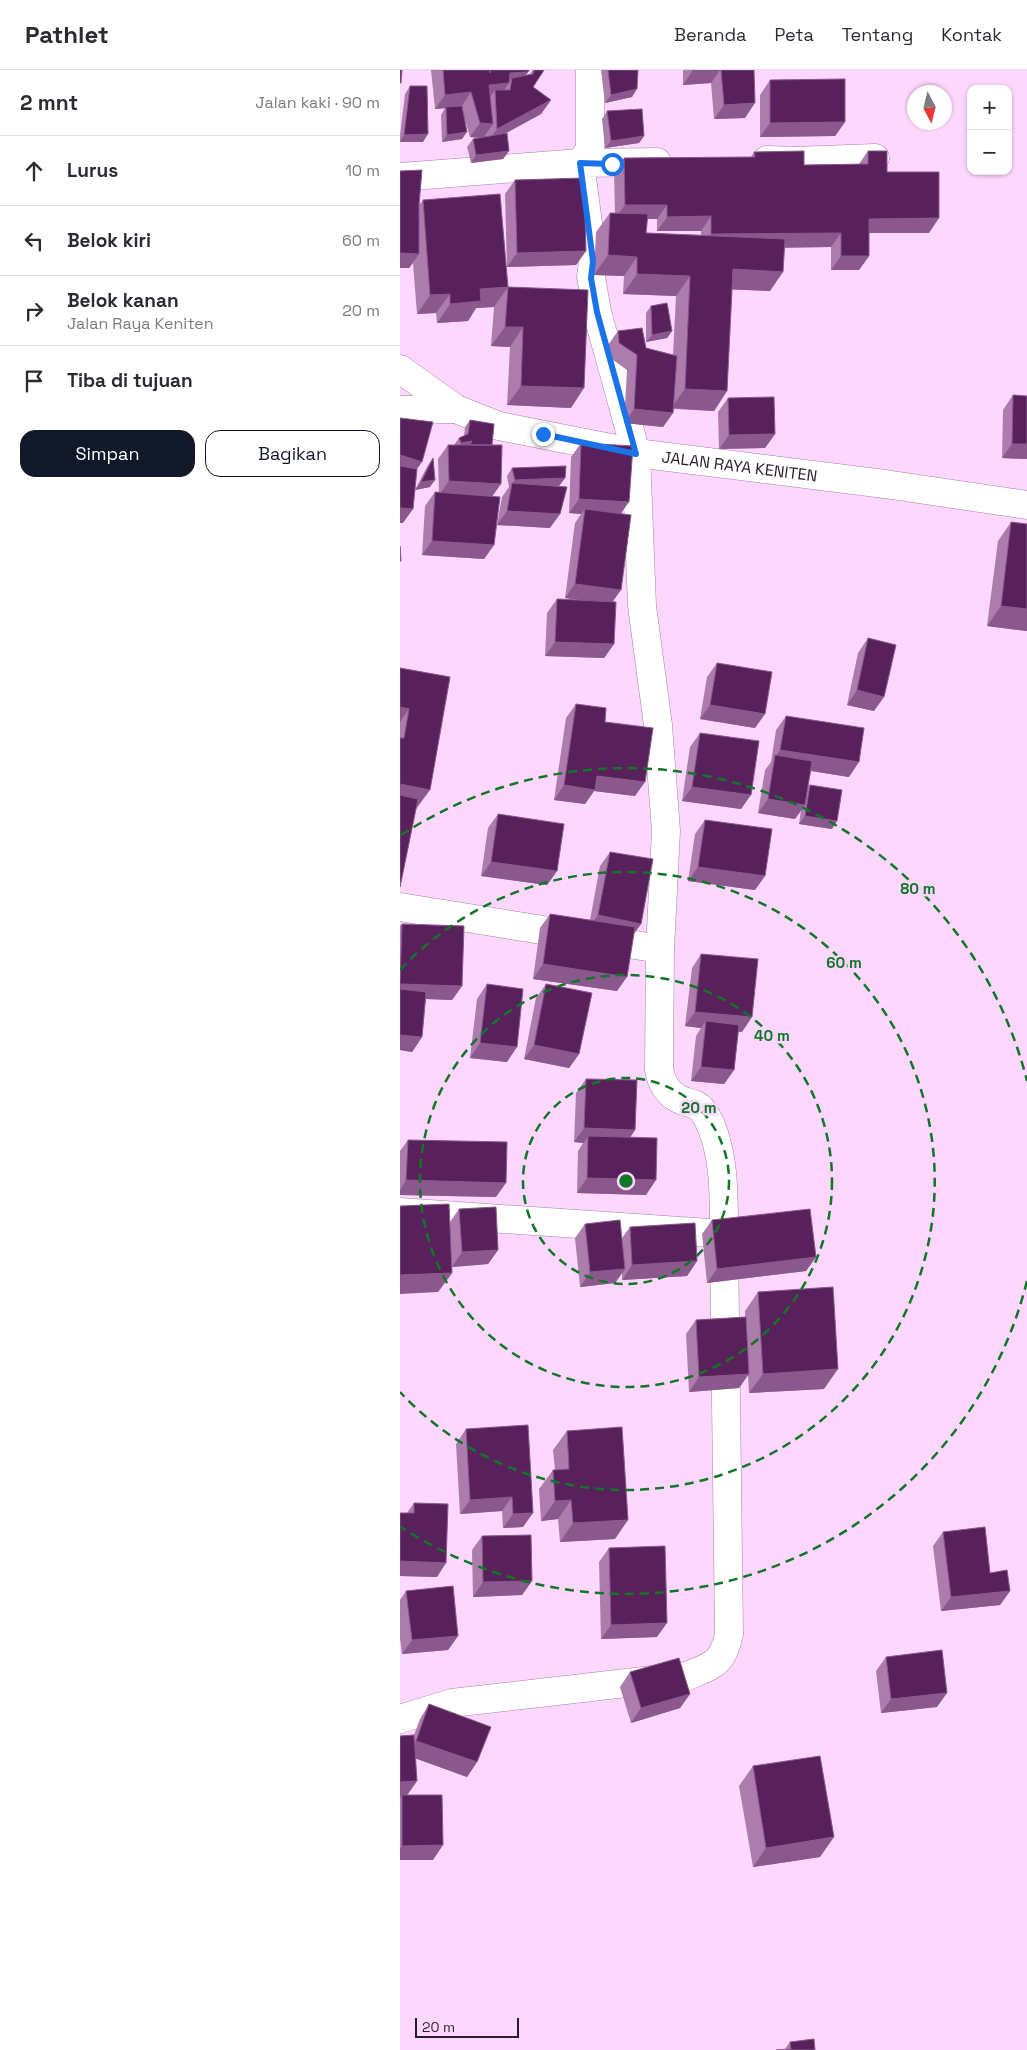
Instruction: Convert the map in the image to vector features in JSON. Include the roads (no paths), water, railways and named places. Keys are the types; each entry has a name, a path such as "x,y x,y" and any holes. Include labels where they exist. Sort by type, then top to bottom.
{"street":[{"path":"400,1719 452,1703 687,1676 713,1665 726,1651 729,1634 724,1192 716,1139 701,1108 691,1102 680,1100 661,1082 659,1069 660,949 666,831 658,725 642,606 636,454 597,312 591,278 593,261 580,163 590,150 590,70"},
{"path":"745,159 794,161 875,158"},
{"path":"400,177 580,163 678,161"},
{"path":"400,369 456,409"},
{"path":"400,410 456,409"},
{"name":"JALAN RAYA KENITEN","path":"456,409 499,426 636,454 876,483 1027,505"},
{"path":"400,907 660,949"},
{"path":"400,1212 724,1234"}]}
